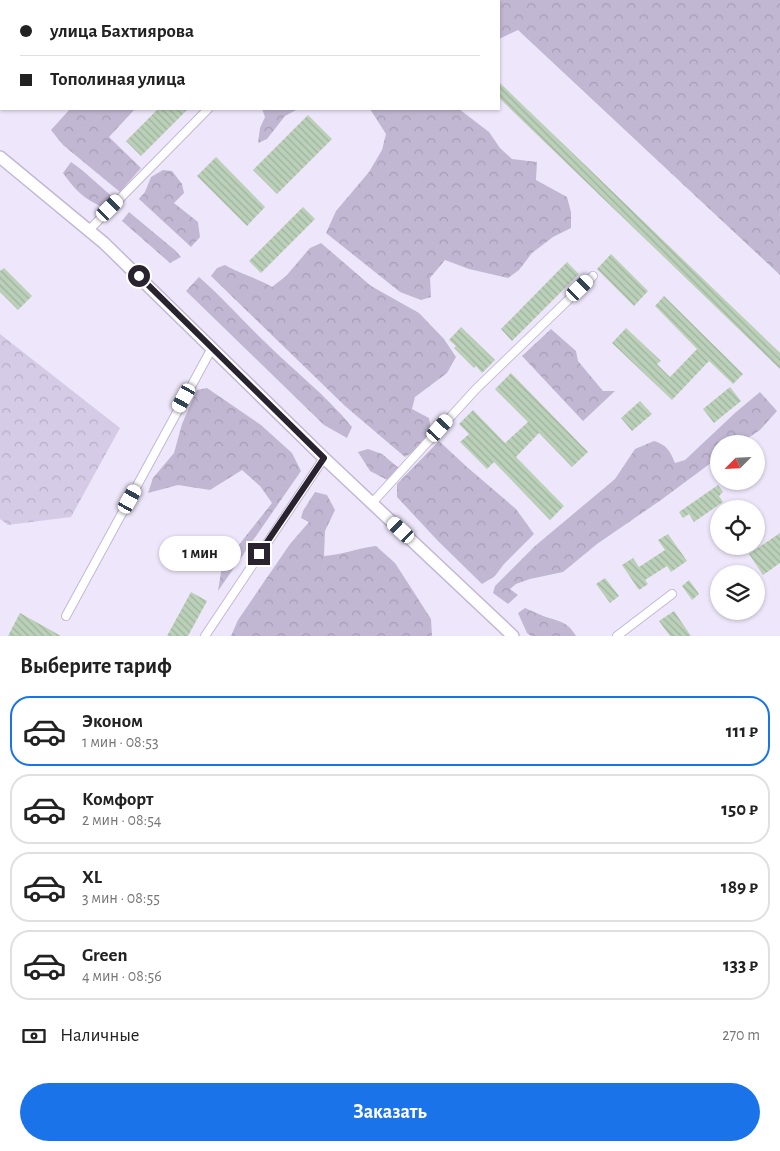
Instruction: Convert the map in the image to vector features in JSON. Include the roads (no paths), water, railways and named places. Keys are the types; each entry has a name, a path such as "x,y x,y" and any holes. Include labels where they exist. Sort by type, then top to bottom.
{"main road":[{"path":"0,157 88,230 324,458 514,636"}],"street":[{"path":"88,230 207,110"},
{"path":"372,503 476,389 593,276"},
{"path":"66,616 212,348"},
{"path":"205,636 324,458"},
{"path":"617,636 672,594"}]}
